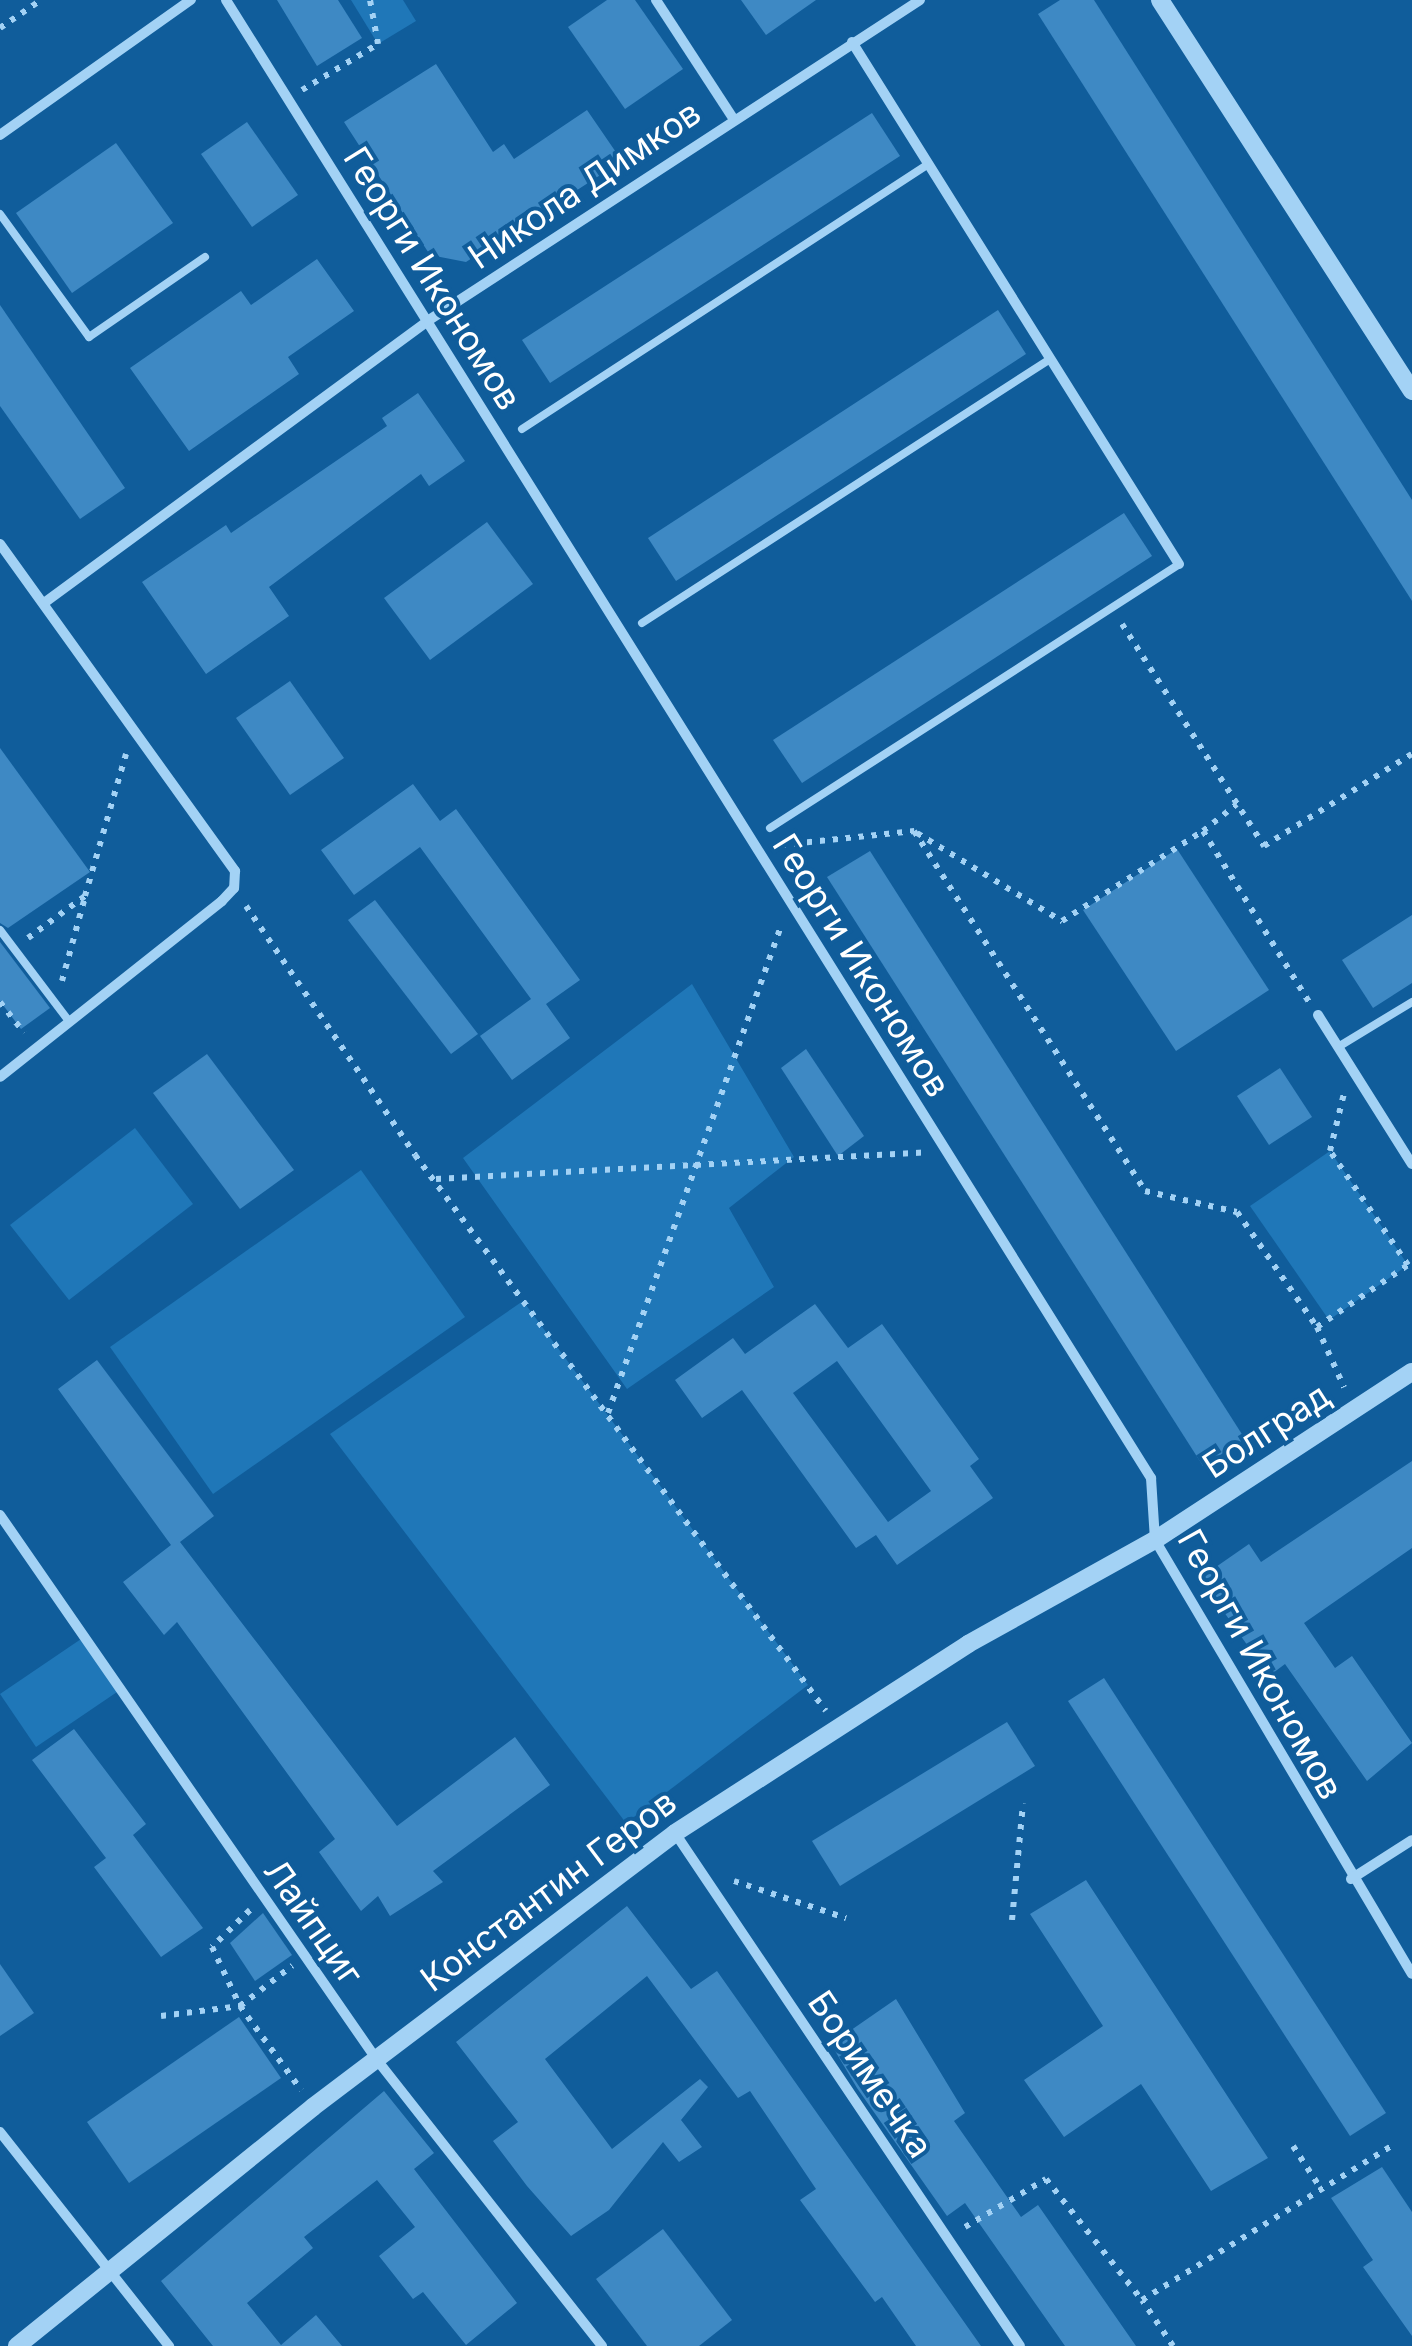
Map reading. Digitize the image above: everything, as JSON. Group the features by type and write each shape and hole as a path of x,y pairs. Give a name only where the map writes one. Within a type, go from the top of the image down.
{"street":[{"path":"0,135 190,0"},
{"name":"Георги Икономов","path":"226,0 1152,1478 1155,1540 1351,1879 1412,1974"},
{"path":"656,0 733,118"},
{"name":"Никола Димков","path":"44,603 428,320 733,118 920,0"},
{"path":"1160,0 1412,391"},
{"path":"852,42 1179,564"},
{"path":"0,544 235,871 234,888 0,1076"},
{"path":"1318,1016 1412,1164"},
{"name":"Болград","path":"1155,1540 1412,1372"},
{"name":"Лайпциг","path":"0,1515 376,2060 602,2346"},
{"name":"Константин Геров","path":"17,2346 313,2107 675,1833 968,1644 1155,1540"},
{"name":"Боримечка","path":"675,1833 1020,2346"},
{"path":"1351,1879 1412,1840"},
{"path":"0,2132 169,2346"}],"lane":[{"path":"522,430 928,164"},
{"path":"0,214 89,337 205,256"},
{"path":"642,623 1050,359"},
{"path":"770,828 1179,564"},
{"path":"0,930 68,1020"},
{"path":"1338,1047 1412,1002"}],"path":[{"path":"0,28 41,0"},
{"path":"288,98 378,44 370,0"},
{"path":"1112,608 1264,846 1412,754"},
{"path":"56,1004 133,729"},
{"path":"781,845 914,831 1062,921 1204,831 1237,804"},
{"path":"914,831 1144,1191 1237,1212 1317,1328 1356,1411"},
{"path":"1204,831 1318,1016"},
{"path":"234,888 435,1180 838,1728"},
{"path":"14,948 85,896"},
{"path":"607,1414 790,900"},
{"path":"0,1002 35,1045"},
{"path":"1317,1328 1408,1265 1330,1151 1351,1067"},
{"path":"435,1180 698,1162 947,1152"},
{"path":"1012,1920 1023,1804"},
{"path":"700,1869 846,1918"},
{"path":"264,1897 212,1946 240,2006 313,2107"},
{"path":"161,2016 240,2006 304,1956"},
{"path":"1142,2300 1393,2145"},
{"path":"1293,2146 1322,2189"},
{"path":"948,2238 1046,2179 1142,2300 1173,2346"}],"shaded area":[{"path":"351,0 403,0 416,21 378,44"},
{"path":"692,984 794,1157 729,1208 774,1287 627,1389 463,1158"},
{"path":"135,1128 193,1204 69,1300 10,1225"},
{"path":"1330,1151 1408,1265 1329,1320 1250,1206"},
{"path":"361,1170 465,1317 213,1494 110,1347"},
{"path":"523,1301 808,1685 626,1823 330,1434"},
{"path":"84,1637 120,1690 36,1747 0,1694"}],"building":[{"path":"277,0 338,0 362,38 317,66"},
{"path":"607,0 635,0 683,69 625,109 568,27"},
{"path":"741,0 816,0 766,35"},
{"path":"1060,0 1094,0 1412,500 1412,601 1038,14"},
{"path":"436,64 493,152 504,144 514,159 587,110 622,161 466,262 430,255 344,122"},
{"path":"872,113 900,156 550,383 522,340"},
{"path":"247,122 298,195 252,227 201,154"},
{"path":"116,143 173,223 72,293 16,213"},
{"path":"317,259 354,311 288,357 299,374 189,451 130,368 241,291 251,305"},
{"path":"0,305 125,488 80,519 0,406"},
{"path":"998,310 1026,354 676,581 648,538"},
{"path":"418,393 465,461 429,486 421,474 269,587 289,616 206,674 142,582 226,525 231,533 387,426 382,418"},
{"path":"1124,513 1152,556 802,783 773,740"},
{"path":"487,522 533,584 430,660 384,598"},
{"path":"290,681 344,758 290,795 236,718"},
{"path":"0,748 90,872 8,928 0,923"},
{"path":"413,784 440,821 456,809 580,980 546,1004 570,1038 512,1080 480,1036 531,999 420,847 354,895 321,850"},
{"path":"1177,849 1269,990 1176,1051 1083,910"},
{"path":"870,851 1245,1439 1203,1466 827,877"},
{"path":"375,900 478,1034 451,1054 348,920"},
{"path":"1412,915 1412,983 1373,1008 1342,960"},
{"path":"0,942 50,1008 21,1029 0,1001"},
{"path":"806,1049 864,1136 838,1156 781,1068"},
{"path":"207,1054 294,1170 240,1209 153,1093"},
{"path":"1280,1068 1312,1117 1269,1145 1237,1096"},
{"path":"815,1304 848,1348 882,1324 979,1459 970,1466 993,1498 897,1565 876,1535 856,1548 742,1390 702,1418 675,1380 733,1338 745,1354","holes":["837,1361 931,1491 888,1522 793,1393"]},
{"path":"97,1360 214,1516 180,1542 397,1826 515,1737 550,1785 433,1871 443,1882 390,1916 378,1896 361,1911 319,1852 335,1839 177,1622 164,1635 123,1582 171,1545 58,1389"},
{"path":"1412,1461 1412,1548 1304,1623 1335,1668 1352,1656 1412,1743 1367,1781 1285,1664 1269,1676 1200,1578 1249,1544 1261,1562"},
{"path":"1104,1678 1386,2113 1350,2136 1068,1701"},
{"path":"1007,1722 1035,1766 840,1886 812,1841"},
{"path":"74,1729 146,1824 133,1835 203,1928 161,1957 94,1867 106,1858 32,1760"},
{"path":"1086,1880 1268,2158 1211,2191 1141,2084 1064,2137 1024,2080 1103,2026 1030,1914"},
{"path":"627,1906 691,1989 717,1971 981,2346 916,2346 882,2297 875,2302 800,2200 816,2189 750,2091 738,2098 647,1976 545,2059 612,2149 700,2079 708,2087 681,2120 702,2147 679,2162 663,2142 609,2210 571,2236 527,2186 493,2141 518,2122 456,2042"},
{"path":"263,1913 292,1955 255,1981 230,1943"},
{"path":"0,1964 34,2013 0,2036"},
{"path":"896,1999 965,2113 954,2121 1021,2217 1038,2205 1136,2346 1065,2346 965,2203 947,2216 857,2088 831,2044"},
{"path":"239,2017 281,2078 129,2183 87,2122"},
{"path":"384,2091 434,2153 414,2169 517,2303 466,2345 423,2292 413,2299 379,2256 415,2227 377,2180 304,2237 313,2248 247,2303 281,2345 316,2315 342,2346 213,2346 161,2281"},
{"path":"1382,2167 1412,2212 1412,2336 1363,2267 1373,2260 1331,2198"},
{"path":"663,2229 732,2320 699,2346 647,2346 596,2279"}]}
